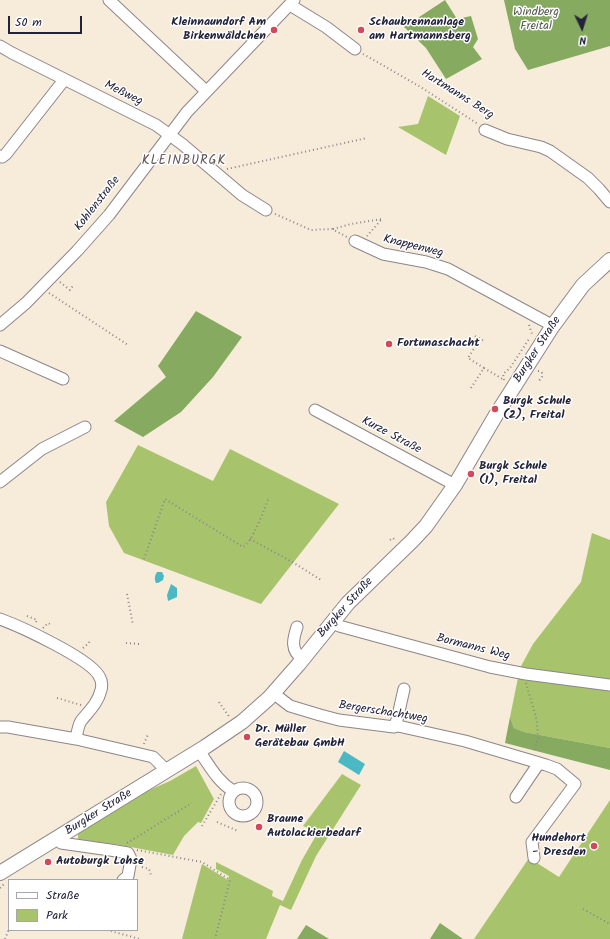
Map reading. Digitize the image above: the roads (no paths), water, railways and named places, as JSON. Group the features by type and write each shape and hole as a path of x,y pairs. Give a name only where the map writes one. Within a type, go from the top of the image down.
{"main road":[{"name":"Burgker Straße","path":"0,873 199,751 242,722 274,693 333,620 360,591 412,541 434,515 455,485 552,327 583,285 610,260"}],"street":[{"path":"109,0 206,91"},
{"path":"292,2 355,49"},
{"name":"Kohlenstraße","path":"0,325 26,303 63,267 109,215 168,134 186,112 292,2"},
{"name":"Meßweg","path":"0,46 64,80 145,119 168,134"},
{"path":"1,156 6,154 64,80"},
{"name":"Hartmanns Berg","path":"485,130 507,139 550,151 588,178 610,202"},
{"path":"168,134 182,144 242,196 266,210"},
{"name":"Knappenweg","path":"355,241 383,254 426,262 448,269 542,320 552,327"},
{"path":"0,351 63,379"},
{"name":"Kurze Straße","path":"315,410 455,485"},
{"path":"0,482 42,449 85,426"},
{"path":"0,619 27,630 62,648 93,668 101,678 101,689 98,701 80,722 76,738"},
{"name":"Bormanns Weg","path":"333,620 339,626 490,667 526,674 610,685"},
{"path":"297,627 294,637 294,646 297,655 303,659"},
{"path":"394,727 404,689"},
{"name":"Bergerschachtweg","path":"274,693 290,706 339,720 394,727 398,726 465,741 558,769 575,784 532,842 534,858"},
{"path":"0,728 8,727 64,738 76,738 153,757 167,771"},
{"path":"199,751 215,776 225,786 233,791"},
{"path":"516,797 535,762"},
{"path":"244,787 257,790 258,802 254,811 246,816 236,814 230,806 230,798 233,791 244,787"},
{"path":"57,838 61,843 128,853 132,859 128,876 124,879"}],"water":[{"path":"157,572 162,572 164,576 163,580 156,583 155,577"},
{"path":"171,584 177,588 177,597 168,601 167,595"},
{"path":"344,751 365,764 359,775 338,762"}],"place":[{"name":"Kleinnaundorf Am Birkenwäldchen","path":"274,30"},
{"name":"Schaubrennanlage am Hartmannsberg","path":"361,30"},
{"name":"Fortunaschacht","path":"389,344"},
{"name":"Burgk Schule (2), Freital","path":"495,409"},
{"name":"Burgk Schule (1), Freital","path":"471,474"},
{"name":"Dr. Müller Gerätebau GmbH","path":"247,737"},
{"name":"Braune Autolackierbedarf","path":"259,827"},
{"name":"Hundehort - Dresden","path":"594,846"},
{"name":"Autoburgk Lohse","path":"48,862"}],"district":[{"name":"KLEINBURGK","path":"184,162"}],"park label":[{"name":"Windberg Freital","path":"536,20"}]}
